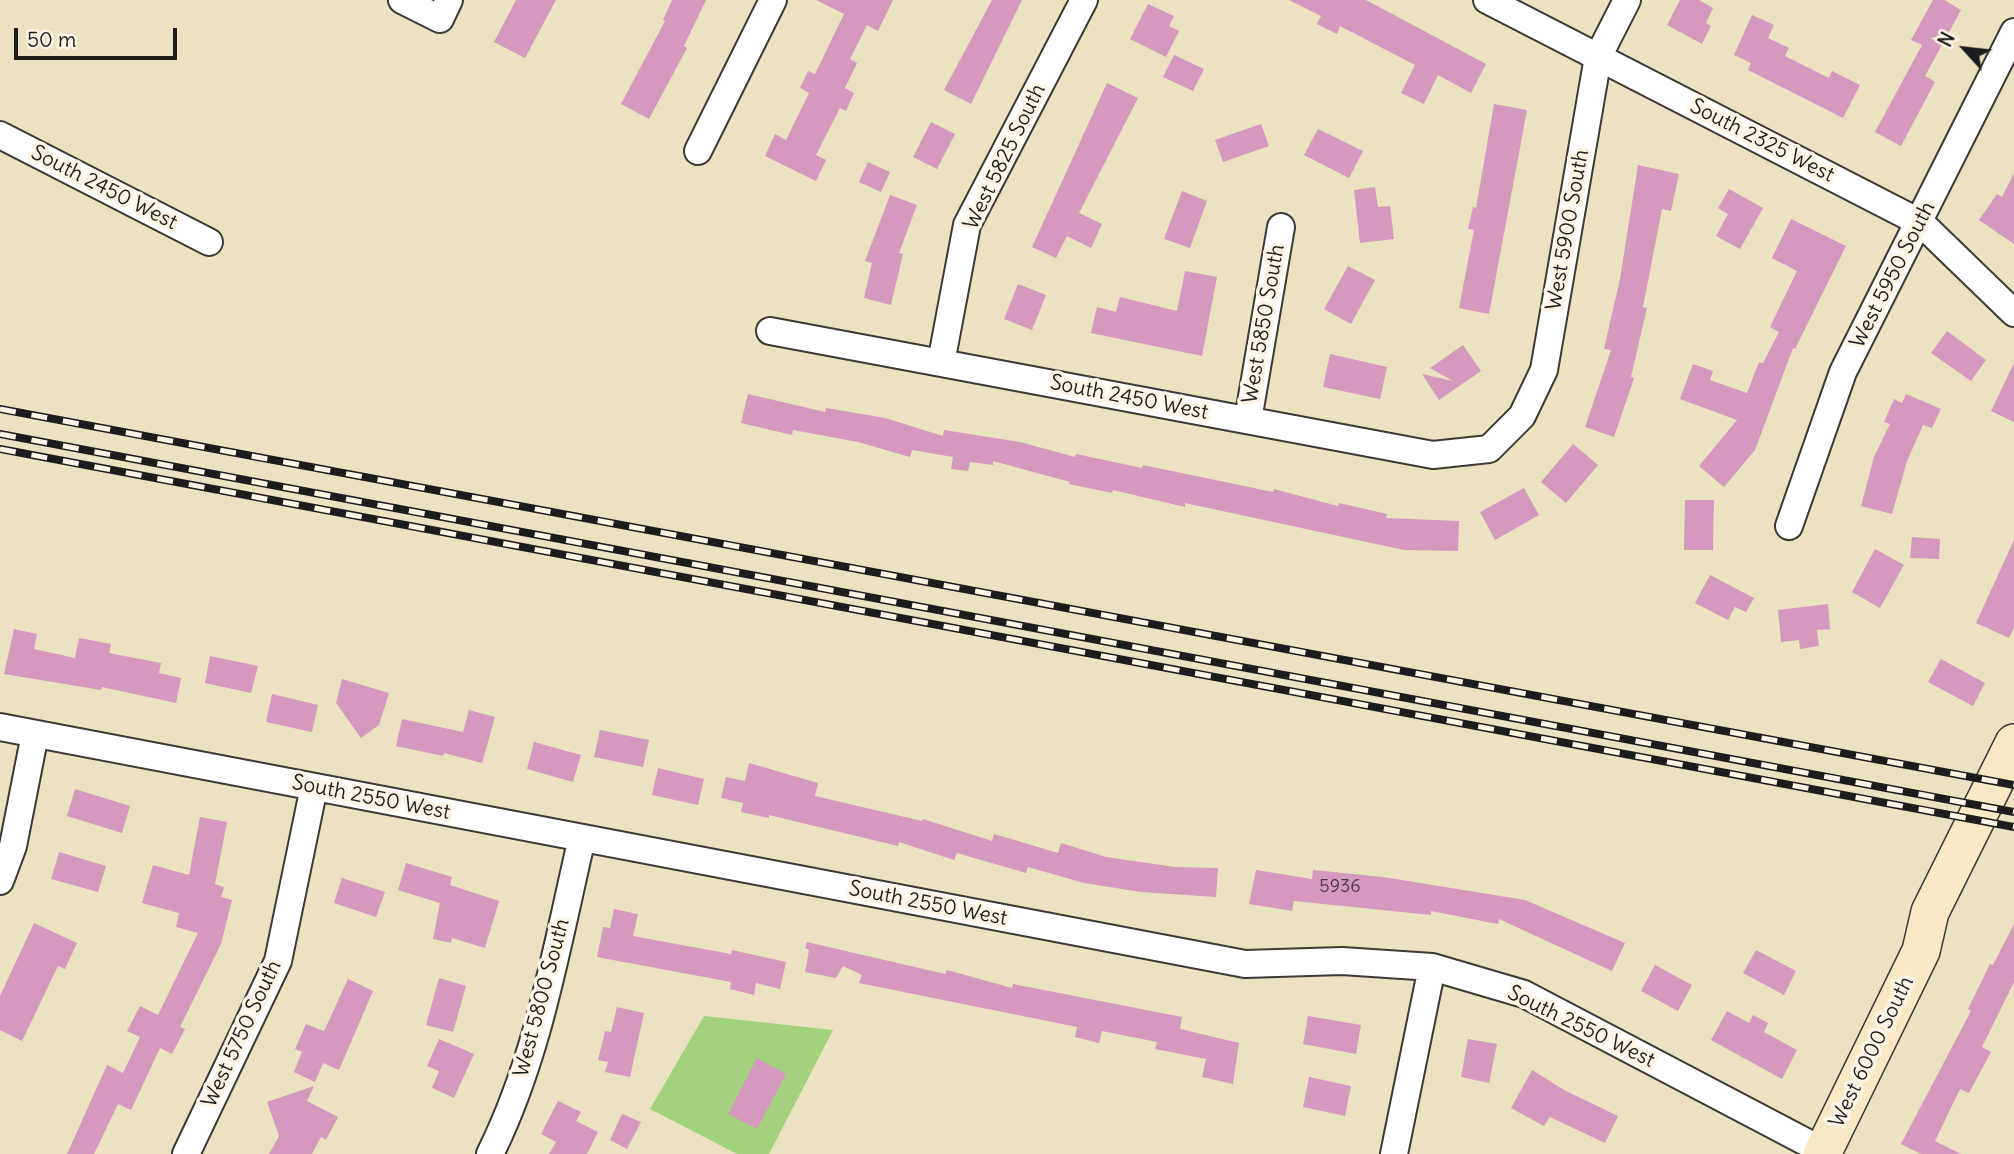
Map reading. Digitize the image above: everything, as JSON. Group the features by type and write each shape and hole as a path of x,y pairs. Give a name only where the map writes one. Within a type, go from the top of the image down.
{"street":[{"path":"402,0 445,9"},
{"path":"698,151 773,0"},
{"name":"West 5825 South","path":"941,363 967,226 1084,0"},
{"name":"South 2325 West","path":"1487,0 1921,223 2014,313"},
{"name":"West 5900 South","path":"1489,449 1522,416 1544,370 1598,57 1627,0"},
{"name":"West 5950 South","path":"1789,526 1843,372 1921,223 2014,32"},
{"name":"South 2450 West","path":"0,135 209,242"},
{"name":"West 5850 South","path":"1248,420 1281,227"},
{"name":"South 2450 West","path":"770,331 1433,455 1489,449"},
{"name":"South 2550 West","path":"0,727 1245,964 1342,961 1432,967 1524,994 1822,1153"},
{"path":"0,881 13,846 35,734"},
{"path":"1987,822 2014,743"},
{"name":"West 5750 South","path":"186,1154 278,961 313,787"},
{"path":"1987,822 2014,787"},
{"name":"West 6000 South","path":"1822,1153 1921,951 1930,912 1987,822"},
{"name":"West 5800 South","path":"490,1154 506,1121 533,1045 582,838"},
{"path":"1394,1154 1432,967"}],"green space":[{"path":"704,1016 833,1030 769,1154 737,1154 650,1109"}],"building":[{"path":"516,0 556,0 525,58 494,42"},
{"path":"672,0 706,0 684,46 687,48 649,119 621,104 665,21 663,20"},
{"path":"816,0 893,0 878,31 867,25 850,59 857,63 845,88 854,93 846,111 840,108 816,155 826,160 816,181 765,156 775,134 786,140 809,93 800,88 808,71 815,74 844,14"},
{"path":"992,0 1022,0 971,104 944,90"},
{"path":"1289,0 1366,0 1486,64 1471,93 1438,75 1424,104 1401,93 1415,65 1340,26 1337,34 1317,24 1321,16"},
{"path":"1680,0 1699,0 1713,8 1706,23 1711,26 1702,44 1667,25"},
{"path":"1933,0 1944,0 1961,10 1925,76 1935,82 1901,146 1875,132 1922,45 1911,40"},
{"path":"1148,4 1174,16 1169,26 1179,31 1166,57 1130,39"},
{"path":"1752,15 1774,25 1768,38 1789,48 1785,56 1829,78 1832,71 1860,85 1843,118 1748,70 1751,63 1734,55"},
{"path":"1174,55 1204,69 1193,91 1163,77"},
{"path":"1107,83 1138,98 1079,213 1102,224 1091,248 1067,236 1056,258 1032,247"},
{"path":"1494,104 1527,110 1489,314 1459,308 1474,230 1468,229 1473,207 1476,208"},
{"path":"931,122 955,134 937,169 913,157"},
{"path":"1261,124 1269,146 1223,162 1215,140"},
{"path":"1318,129 1363,151 1349,178 1304,155"},
{"path":"868,162 890,172 881,192 859,182"},
{"path":"1638,165 1679,174 1671,211 1662,209 1643,307 1647,308 1631,377 1634,378 1614,437 1585,427 1611,350 1604,349 1620,279"},
{"path":"2014,173 2014,244 1979,220 1997,194 2002,197"},
{"path":"1375,187 1378,207 1390,206 1394,239 1360,243 1354,190"},
{"path":"1729,189 1763,208 1740,249 1716,236 1728,214 1718,208"},
{"path":"1182,191 1207,201 1190,248 1164,239"},
{"path":"890,195 917,205 899,253 903,254 891,305 864,298 872,263 865,261"},
{"path":"1791,219 1846,246 1795,349 1793,348 1755,450 1724,487 1699,466 1737,420 1680,399 1693,364 1713,371 1710,380 1747,393 1759,362 1763,363 1779,332 1770,327 1797,271 1772,258"},
{"path":"1348,266 1375,280 1351,324 1324,309"},
{"path":"1185,271 1217,277 1202,356 1091,333 1097,307 1116,312 1120,297 1177,311"},
{"path":"1018,284 1046,295 1032,330 1004,319"},
{"path":"1947,331 1986,360 1971,381 1931,353"},
{"path":"1463,345 1481,371 1439,400 1422,374 1453,381 1430,368"},
{"path":"1330,354 1387,367 1380,399 1323,387"},
{"path":"2014,363 2014,422 1991,411"},
{"path":"748,394 825,412 826,408 885,418 943,436 944,430 1020,442 1075,457 1076,454 1142,468 1143,465 1273,492 1274,489 1338,506 1339,503 1387,514 1386,518 1459,521 1458,551 1404,550 1185,503 1185,507 1113,490 1112,493 1069,484 1070,482 993,461 993,465 970,462 968,471 951,469 953,457 912,450 910,457 858,442 793,430 792,435 741,423"},
{"path":"1906,394 1941,409 1932,428 1923,425 1907,461 1892,514 1861,506 1874,457 1890,424 1884,422 1894,399 1902,403"},
{"path":"1573,444 1598,465 1566,503 1541,482"},
{"path":"1524,488 1539,515 1495,540 1480,512"},
{"path":"1685,500 1714,500 1713,550 1684,550"},
{"path":"1912,537 1940,539 1939,559 1910,558"},
{"path":"2014,540 2014,627 2009,638 1976,623"},
{"path":"1875,549 1904,565 1880,608 1852,592"},
{"path":"1710,575 1754,598 1746,612 1735,607 1728,620 1695,603"},
{"path":"1828,604 1830,629 1817,630 1819,646 1800,649 1799,640 1781,642 1778,610"},
{"path":"14,629 37,634 34,649 75,658 79,638 111,644 109,653 161,663 159,673 181,678 176,703 102,687 101,690 4,674"},
{"path":"210,656 258,666 251,693 205,683"},
{"path":"1941,659 1985,683 1973,706 1928,682"},
{"path":"342,679 389,693 379,725 361,738 336,703"},
{"path":"272,694 318,705 312,732 266,722"},
{"path":"469,710 495,717 482,763 444,753 443,756 396,746 402,719 463,732"},
{"path":"600,730 649,740 643,767 594,757"},
{"path":"534,742 581,755 573,782 527,769"},
{"path":"749,763 818,783 815,796 922,821 923,819 992,841 994,834 1058,853 1061,843 1106,857 1175,867 1218,868 1216,897 1141,892 1084,883 1028,867 1026,873 957,853 954,860 899,842 898,846 769,815 769,818 741,812 743,803 721,798 726,777 745,781"},
{"path":"658,768 704,779 698,805 652,795"},
{"path":"75,789 130,806 122,833 67,816"},
{"path":"200,817 227,822 215,884 224,887 221,897 232,900 221,944 180,1027 185,1029 172,1054 160,1048 131,1110 118,1104 94,1154 67,1154 107,1065 123,1073 140,1037 127,1031 140,1006 158,1015 198,933 176,927 179,913 142,903 153,865 189,875"},
{"path":"59,852 106,866 98,892 51,879"},
{"path":"406,863 452,877 450,885 499,901 485,948 452,938 451,943 433,939 440,903 398,890"},
{"path":"1256,870 1312,879 1313,870 1383,877 1525,900 1625,943 1612,971 1499,919 1498,924 1431,911 1431,915 1294,901 1292,911 1249,904"},
{"path":"342,878 385,892 376,917 334,903"},
{"path":"614,909 638,914 633,936 731,954 732,950 786,962 780,989 756,983 754,995 730,989 731,982 597,957 603,927 610,928"},
{"path":"34,923 77,943 65,969 58,966 22,1041 0,1030 0,996"},
{"path":"2014,924 2014,982 1982,1047 1991,1052 1969,1093 1960,1089 1935,1141 1961,1154 1921,1154 1901,1144 1971,1011 1968,1009 1990,964 1993,965"},
{"path":"807,942 945,974 947,970 1012,988 1013,984 1182,1017 1180,1029 1239,1043 1233,1084 1202,1077 1206,1059 1155,1049 1157,1042 1102,1031 1099,1043 1075,1037 1077,1027 859,983 862,975 843,966 836,978 805,972 809,950 805,948"},
{"path":"1756,950 1796,971 1784,995 1743,973"},
{"path":"1655,965 1692,985 1678,1011 1641,991"},
{"path":"439,978 466,986 453,1032 426,1025"},
{"path":"348,979 373,991 339,1070 323,1063 315,1082 294,1072 302,1052 295,1049 306,1024 324,1031"},
{"path":"617,1007 644,1013 630,1077 605,1072 608,1062 598,1060 605,1031 611,1032"},
{"path":"1727,1011 1749,1023 1753,1015 1768,1023 1764,1032 1797,1050 1782,1079 1711,1040"},
{"path":"1308,1016 1361,1025 1356,1054 1303,1044"},
{"path":"439,1039 474,1054 454,1098 432,1088 439,1071 427,1066"},
{"path":"1468,1039 1497,1044 1489,1083 1461,1077"},
{"path":"757,1058 786,1074 757,1129 728,1114"},
{"path":"1532,1070 1564,1090 1618,1116 1605,1143 1550,1117 1544,1126 1511,1108"},
{"path":"1309,1077 1351,1086 1345,1116 1303,1107"},
{"path":"314,1086 307,1101 338,1117 326,1140 321,1137 312,1154 269,1154 279,1136 267,1102"},
{"path":"558,1101 581,1112 576,1121 598,1132 587,1154 549,1154 556,1142 541,1134"},
{"path":"622,1114 641,1122 627,1149 610,1140"}],"railway":[{"path":"0,409 2014,785"},
{"path":"0,434 2014,812"},
{"path":"0,449 2014,827"}]}
